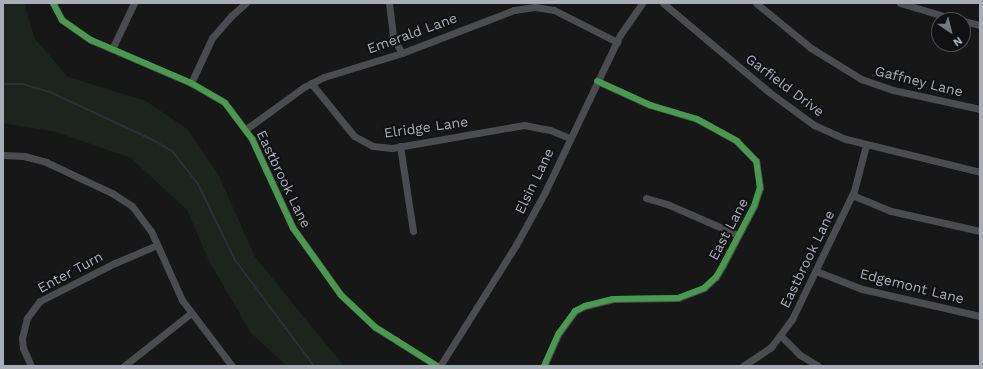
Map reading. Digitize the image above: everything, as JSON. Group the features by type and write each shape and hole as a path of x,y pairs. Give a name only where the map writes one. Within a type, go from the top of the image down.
{"street":[{"name":"Eastbrook Lane","path":"53,3 62,20 91,40 191,83 219,97 246,129 293,228 341,295 374,327 437,366"},
{"path":"112,49 134,3"},
{"path":"191,83 212,38 231,16 246,3"},
{"path":"389,3 393,38 402,53"},
{"name":"Elsin Lane","path":"440,366 516,245 617,42 642,3"},
{"name":"Garfield Drive","path":"663,3 799,115 829,132 866,145 980,172"},
{"name":"Gaffney Lane","path":"756,3 811,48 861,79 893,90 980,109"},
{"path":"900,3 931,12"},
{"name":"Emerald Lane","path":"246,129 311,83 402,53 519,6 554,10 617,42"},
{"name":"East Lane","path":"544,366 559,333 575,311 613,299 669,300 696,292 716,277 754,206 760,188 760,170 748,150 708,124 650,104 597,81"},
{"name":"Elridge Lane","path":"311,83 354,136 373,146 400,146 524,125 533,125 570,138"},
{"name":"Eastbrook Lane","path":"743,366 767,351 781,336 816,271 852,194 866,145"},
{"path":"400,146 413,231"},
{"path":"3,155 35,158 112,193 132,206 147,222 182,300 190,313 232,366"},
{"path":"852,194 891,211 980,231"},
{"path":"646,198 668,204 738,235"},
{"name":"Enter Turn","path":"31,366 23,348 22,338 27,318 40,301 115,263 157,245"},
{"name":"Edgemont Lane","path":"816,271 862,289 980,316"},
{"path":"124,366 190,313"},
{"path":"781,336 800,355 818,366"}],"shaded area":[{"path":"3,3 24,3 35,39 68,77 146,101 187,129 218,174 255,257 344,366 287,366 251,333 209,261 187,210 131,158 56,132 3,123"}],"waterway":[{"path":"3,84 22,84 50,92 155,141 173,152 198,184 235,260 314,366"}],"cycle path":[{"path":"53,3 62,20 91,40 191,83 225,103 252,139 293,228 341,295 375,327 437,366"},
{"path":"544,366 559,333 575,311 585,306 613,299 678,298 704,288 716,277 723,265 754,206 760,188 756,161 737,141 697,119 650,105 597,81"}]}
